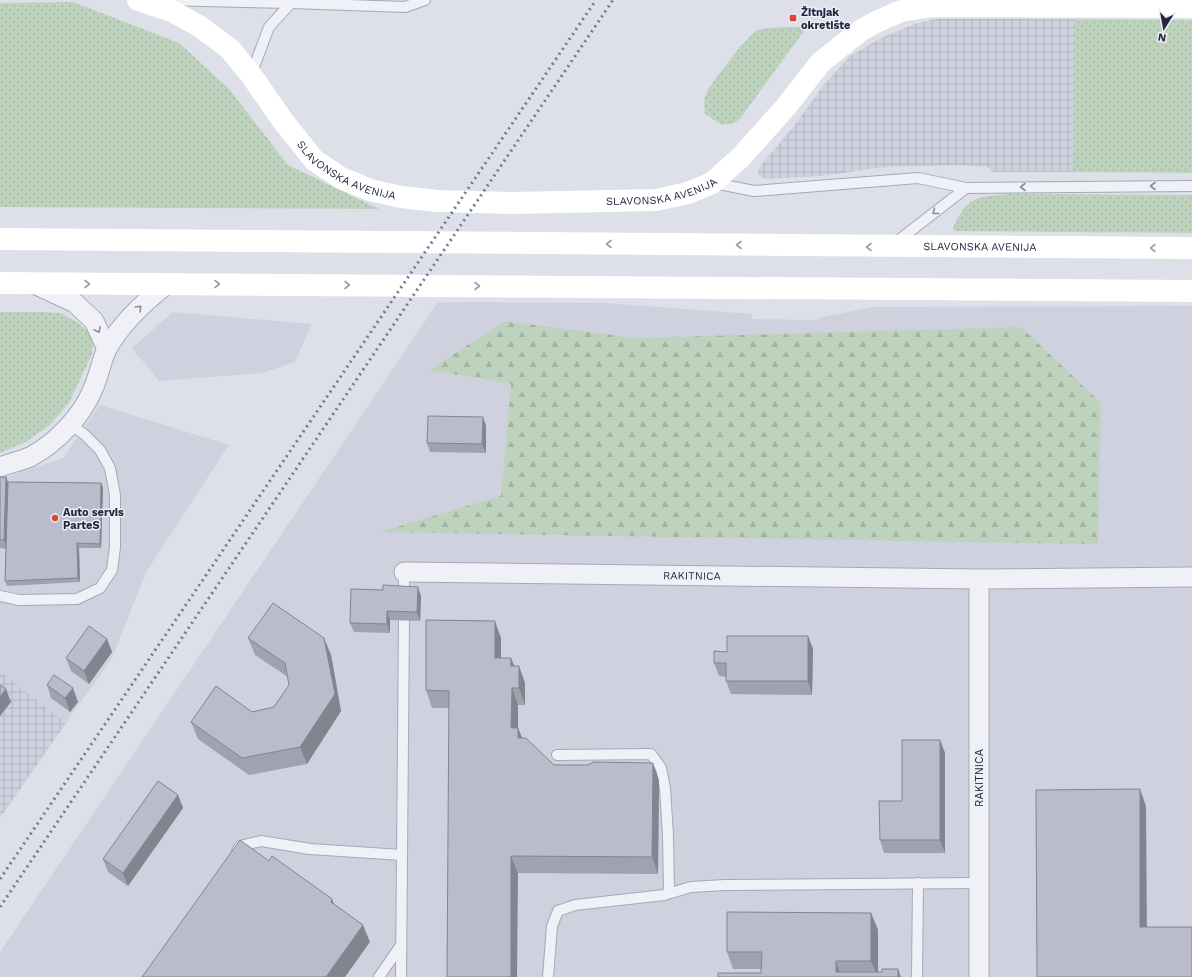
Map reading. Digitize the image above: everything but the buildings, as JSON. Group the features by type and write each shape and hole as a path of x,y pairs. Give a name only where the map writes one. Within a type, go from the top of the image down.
{"main road":[{"name":"SLAVONSKA AVENIJA","path":"138,0 172,11 199,26 230,49 314,160 341,178 370,190 401,197 438,201 512,203 656,200 688,193 712,183 740,158 785,108 821,62 860,31 901,11 932,6 978,3 1163,3 1192,7"},
{"name":"SLAVONSKA AVENIJA","path":"0,239 890,247 1192,248"},
{"path":"0,283 1192,291"}],"street":[{"path":"34,284 75,303 94,321 107,350"},
{"path":"0,467 32,456 55,440 70,424 77,416 93,390 107,350 127,320 167,284"},
{"name":"RAKITNICA","path":"404,572 979,579 1192,577"},
{"name":"RAKITNICA","path":"979,579 979,977"}],"lane":[{"path":"153,0 291,2 405,7 425,0"},
{"path":"251,76 269,27 291,2"},
{"path":"712,183 754,191 918,178 966,188 1192,186"},
{"path":"890,247 966,188"},
{"path":"0,596 19,600 77,599 100,588 112,570 115,547 115,495 110,468 100,450 85,435 70,424"},
{"path":"404,572 404,595"},
{"path":"401,977 404,620"},
{"path":"557,754 651,754 661,768 665,788 669,893"},
{"path":"231,859 240,846 261,842 310,850 402,855"},
{"path":"917,977 918,883"},
{"path":"548,977 552,926 558,911 575,905 669,893 691,887 725,885 979,883"},
{"path":"379,977 401,945"}],"shaded area":[{"path":"936,19 1074,19 1073,172 992,172 988,167 960,165 884,167 821,176 766,179 758,175 758,169 794,126 823,86 850,56 883,37 915,24"},
{"path":"438,302 606,303 752,314 752,319 817,320 822,317 873,307 1192,306 1192,977 0,977 0,952"},
{"path":"173,312 312,324 295,362 262,373 159,381 132,348"},
{"path":"100,405 229,445 146,572 112,658 66,723 0,671 0,479 63,458"},
{"path":"0,671 66,723 0,818"}],"green space":[{"path":"73,2 179,43 229,89 288,165 379,209 0,207 0,3"},
{"path":"1074,19 1192,20 1192,173 1073,172"},
{"path":"778,27 804,27 804,31 739,120 732,124 722,125 705,114 704,100 707,92 730,60 751,35 759,30"},
{"path":"1009,194 1192,195 1192,233 955,231 953,228 963,210 974,200 988,196"},
{"path":"0,312 61,313 80,324 91,334 93,345 92,354 69,403 51,424 26,442 0,453"},
{"path":"505,321 635,338 1021,327 1101,403 1098,544 379,532 501,496 511,384 429,370"}],"railway":[{"path":"0,879 596,0"},
{"path":"0,907 613,0"}],"place":[{"name":"Žitnjak okretište","path":"793,18"},
{"name":"Auto servis ParteS","path":"55,518"}]}
